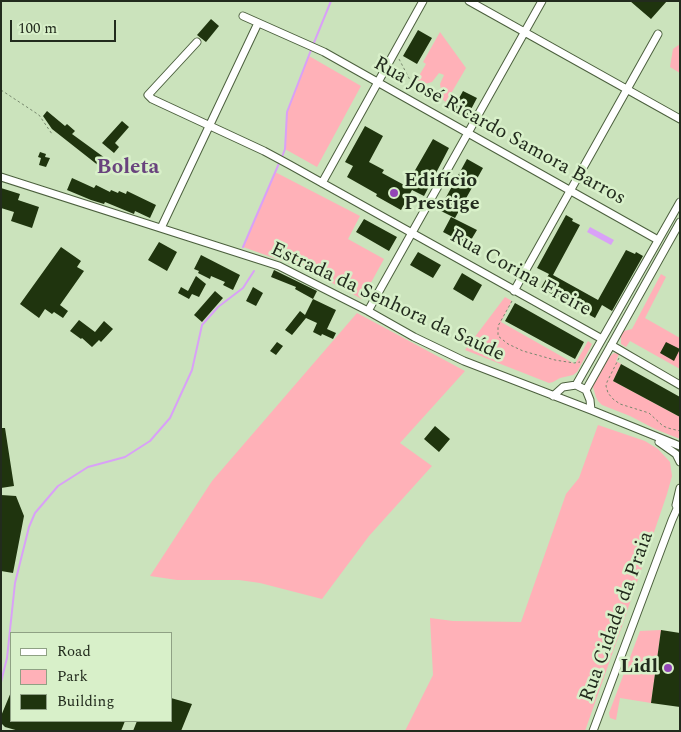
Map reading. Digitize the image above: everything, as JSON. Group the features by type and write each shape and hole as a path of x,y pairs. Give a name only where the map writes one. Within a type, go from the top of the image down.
{"street":[{"path":"322,183 423,1"},
{"path":"469,1 680,118"},
{"path":"368,311 542,1"},
{"name":"Rua José Ricardo Samora Barros","path":"243,16 321,51 658,240"},
{"path":"161,228 258,22"},
{"path":"514,290 658,34"},
{"name":"Rua Corina Freire","path":"196,42 148,95 152,99 276,158 602,339"},
{"name":"Estrada da Senhora da Saúde","path":"1,177 279,266 464,361 642,431"},
{"path":"576,385 680,202"},
{"path":"586,390 680,222"},
{"path":"611,345 680,385"},
{"path":"553,396 563,387 576,385 586,390 591,410"},
{"path":"642,431 680,446"},
{"path":"642,431 676,454 680,462"},
{"path":"672,520 680,488"},
{"path":"672,520 680,502"},
{"name":"Rua Cidade da Praia","path":"594,729 672,520"}],"path":[{"path":"399,59 411,82"},
{"path":"1,90 39,115 52,134"},
{"path":"512,301 498,326 498,336 508,344 555,360 574,363 583,361"},
{"path":"622,352 607,382 608,393 620,404 649,413 663,426 680,431"}],"green space":[{"path":"440,32 466,68 446,102 443,100 440,84 444,75 439,73 432,82 418,86 414,84 426,64 423,62"},
{"path":"680,44 680,73 670,67 673,49"},
{"path":"309,56 361,86 317,167 285,149 287,112"},
{"path":"275,172 360,216 348,239 384,259 362,299 308,270 243,247"},
{"path":"661,274 666,277 645,318 680,338 680,369 630,341 626,347 621,344 621,335 624,331 632,329"},
{"path":"505,297 512,301 501,322 575,364 588,341 592,344 577,372 549,383 465,350"},
{"path":"357,313 465,371 400,443 432,466 369,536 322,599 260,583 239,580 177,580 150,576 212,481"},
{"path":"614,353 619,354 616,361 621,364 613,381 680,417 680,439 602,405 598,401 593,387 594,382 609,357"},
{"path":"598,425 645,441 658,449 670,462 672,476 585,731 405,731 433,675 430,618 453,621 521,622 566,494 579,478"},
{"path":"661,630 651,703 620,698 616,720 610,718 609,713 640,631"}],"shaded area":[{"path":"590,227 614,240 611,245 587,232"}],"building":[{"path":"630,1 667,1 651,19"},
{"path":"211,19 219,26 206,42 197,35"},
{"path":"418,30 432,38 417,64 403,56"},
{"path":"463,91 477,98 467,117 453,109"},
{"path":"47,111 65,126 67,124 75,131 72,134 105,158 99,166 52,129 43,116"},
{"path":"122,121 129,127 115,143 119,147 114,153 102,143"},
{"path":"365,126 383,136 369,162 384,170 382,173 406,186 433,139 449,148 424,196 412,190 401,210 347,177 353,166 345,162"},
{"path":"40,152 46,154 45,157 50,158 46,167 39,165 41,158 38,157"},
{"path":"467,159 483,168 455,218 439,210"},
{"path":"72,178 94,188 96,185 110,192 111,190 118,193 119,191 126,194 127,191 156,205 150,218 135,211 134,214 105,202 104,204 91,200 67,190"},
{"path":"1,188 20,194 18,200 39,207 32,228 11,221 14,212 1,208"},
{"path":"566,215 580,225 553,275 598,300 626,250 643,256 612,311 602,305 595,318 541,288 549,274 537,268"},
{"path":"451,217 477,230 468,245 443,232"},
{"path":"364,219 397,237 389,251 356,232"},
{"path":"159,242 177,252 167,271 148,260"},
{"path":"61,247 81,261 77,267 84,271 60,305 68,311 63,318 45,309 39,318 20,304"},
{"path":"418,252 441,265 433,278 410,265"},
{"path":"201,255 240,275 233,290 223,285 225,282 211,276 210,279 194,269"},
{"path":"274,270 317,291 313,299 295,289 296,287 271,277"},
{"path":"462,273 482,285 473,301 453,289"},
{"path":"196,276 206,284 199,297 192,294 189,299 178,293 181,287 188,291"},
{"path":"253,287 263,293 256,306 246,301"},
{"path":"215,291 223,298 202,322 194,315"},
{"path":"313,299 336,310 327,329 336,333 333,339 313,332 317,323 306,318 292,335 285,330 300,311 305,315"},
{"path":"515,303 584,342 575,359 505,321"},
{"path":"79,320 95,332 104,321 113,329 101,342 99,340 92,347 70,331"},
{"path":"277,342 283,346 276,355 270,351"},
{"path":"666,342 680,349 674,361 660,353"},
{"path":"621,364 680,397 680,417 613,381"},
{"path":"435,426 450,439 439,452 424,439"},
{"path":"1,428 5,428 14,486 1,488"},
{"path":"1,495 16,496 24,516 13,573 1,571"},
{"name":"Lidl","path":"661,630 680,633 680,707 651,703"},
{"path":"10,694 10,722 125,722 121,731 19,731 5,727 1,723 1,716"},
{"path":"172,698 192,704 181,731 133,731 137,722 172,722"}],"waterway":[{"path":"313,45 331,1"},
{"path":"282,157 285,149 287,112 311,50"},
{"path":"243,247 280,161"},
{"path":"1,682 7,658 15,583 29,527 35,513 58,486 88,467 125,457 150,441 170,418 192,370 202,325 218,307 243,288 254,271"}],"place":[{"name":"Edifício Prestige","path":"394,193"},
{"name":"Lidl","path":"668,668"}],"district":[{"name":"Boleta","path":"128,169"}]}
